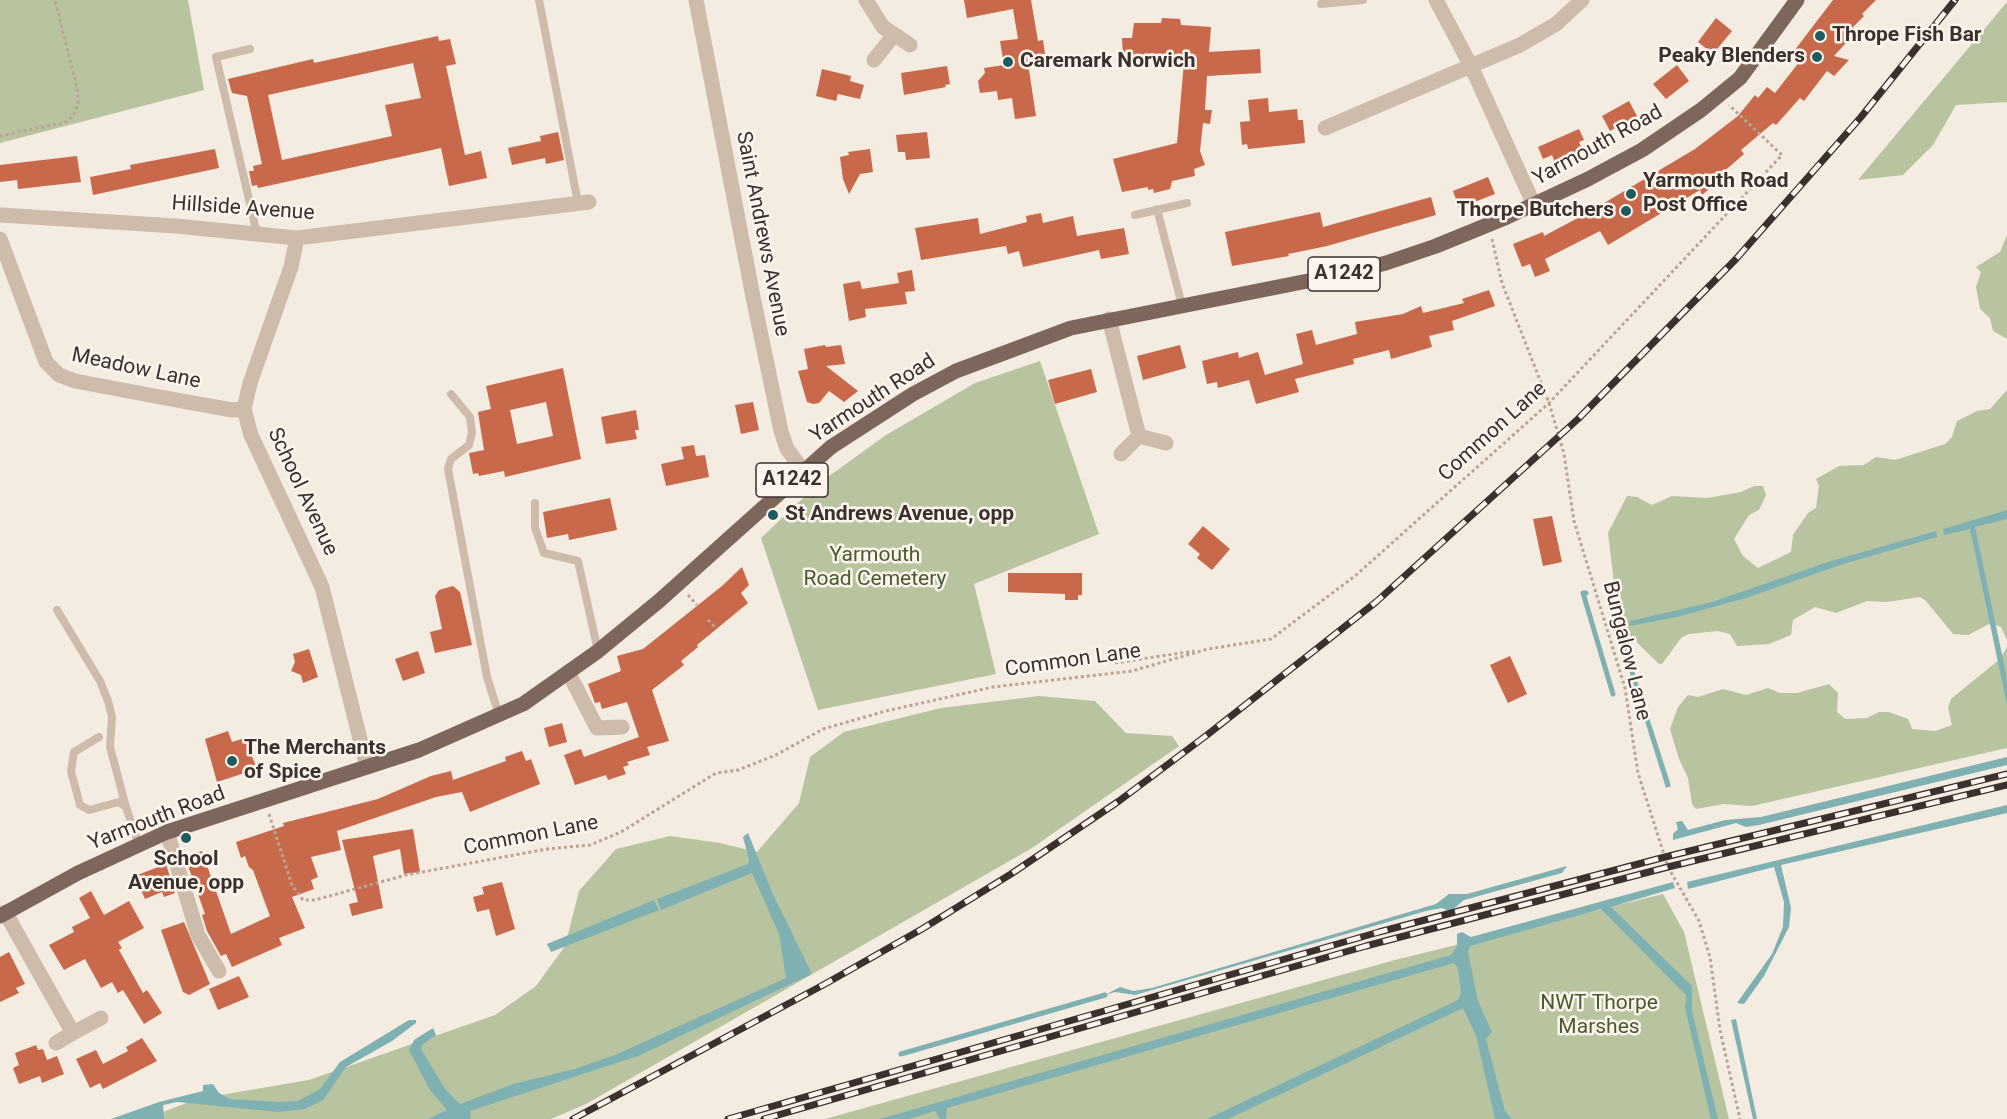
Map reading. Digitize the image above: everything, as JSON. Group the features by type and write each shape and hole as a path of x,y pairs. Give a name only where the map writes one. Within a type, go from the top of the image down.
{"main road":[{"name":"Yarmouth Road","path":"2,914 78,873 167,832 419,750 523,704 598,651 659,601 803,470 863,425 956,370 1042,337 1109,319 1338,275 1377,265 1436,246 1534,205 1642,150 1719,96 1740,78 1797,0"}],"street":[{"name":"Saint Andrews Avenue","path":"696,0 781,431 787,448 803,470"},
{"path":"866,0 883,27 893,36 910,45"},
{"path":"1436,0 1472,66 1534,205"},
{"path":"1324,128 1520,45 1556,24 1582,0"},
{"path":"873,60 893,36"},
{"name":"Hillside Avenue","path":"0,215 176,226 297,238 583,203"},
{"name":"School Avenue","path":"297,238 291,267 250,383 244,409 251,435 322,586 367,767"},
{"name":"Meadow Lane","path":"0,239 46,362 58,375 75,381 160,397 232,410 244,409"},
{"path":"1109,319 1139,436"},
{"path":"1139,436 1166,443"},
{"path":"1121,454 1139,436"},
{"path":"568,672 597,734 622,727"},
{"path":"167,832 198,934 219,970"},
{"path":"2,914 74,1034"},
{"path":"56,1043 101,1018"}],"lane":[{"path":"539,0 583,203"},
{"path":"1321,4 1363,0"},
{"path":"250,49 216,57 257,234"},
{"path":"1135,214 1187,203"},
{"path":"1157,209 1182,305"},
{"path":"451,394 467,412 471,425 469,445 451,459 448,469 486,677 499,715"},
{"path":"535,503 535,528 544,553 578,561 598,651"},
{"path":"57,610 100,681 108,701 112,717 110,747 139,845"},
{"path":"99,737 74,752 71,771 80,805 88,810 119,802 126,807"}],"path":[{"path":"0,136 66,122 73,116 78,104 78,92 55,0"},
{"name":"Common Lane","path":"265,801 292,885 303,900 315,900 406,876 547,849 590,845 621,832 716,773 738,770 776,755 824,729 886,711 993,687 1132,671 1208,649 1271,639 1354,576 1549,403 1782,155 1719,96"},
{"name":"Bungalow Lane","path":"1488,224 1502,283 1549,403 1564,454 1574,521 1625,688 1638,773 1668,867 1699,921 1710,957 1720,1030 1740,1119"},
{"path":"708,620 717,629"},
{"path":"1115,663 1208,649"}],"green space":[{"path":"0,0 188,0 204,90 0,143"},
{"path":"2007,2 2007,102 1956,105 1933,145 1903,175 1858,180"},
{"path":"2007,235 2007,339 1993,331 1990,318 1980,309 1976,287 1981,272 1976,267 2000,252"},
{"name":"Yarmouth Road Cemetery","path":"1040,361 1099,534 974,584 996,674 818,710 761,538 818,484 886,435 975,383"},
{"path":"2007,390 2007,640 2001,627 1991,623 1968,635 1953,634 1926,601 1920,597 1887,602 1867,601 1836,613 1815,607 1793,620 1791,635 1769,644 1737,646 1730,634 1718,631 1689,634 1681,638 1662,664 1659,664 1619,625 1608,533 1627,496 1637,497 1652,505 1672,496 1707,498 1741,492 1754,486 1763,486 1766,495 1759,510 1749,515 1734,539 1743,556 1758,568 1791,552 1793,535 1808,513 1816,508 1819,486 1816,479 1839,466 1864,465 1876,457 1895,460 1945,444 1952,437 1957,421 1977,411 1990,409"},
{"path":"2007,647 2007,748 1752,806 1724,804 1696,809 1692,804 1688,778 1679,759 1670,729 1678,707 1688,695 1698,697 1723,689 1746,695 1768,688 1780,693 1797,693 1829,684 1838,693 1837,712 1845,719 1867,718 1879,712 1889,712 1908,719 1912,729 1935,731 1952,725 1948,708 1951,699 2000,659"},
{"path":"1039,696 1095,701 1126,733 1172,736 1179,746 1032,848 586,1104 551,1119 145,1119 197,1099 309,1080 495,1015 536,986 565,946 579,891 616,849 670,836 720,843 757,852 799,803 810,757 844,732 941,708"},
{"name":"NWT Thorpe Marshes","path":"1663,894 1684,932 1729,1119 825,1119 1395,960"}],"water":[{"path":"2007,510 2007,519 1975,527 2007,678 2007,705 1970,529 1944,535 1943,529"},
{"path":"1936,531 1937,537 1843,564 1746,598 1677,617 1629,626 1630,621 1712,602 1828,562"},
{"path":"1625,643 1671,786 1666,788 1622,648 1621,644"},
{"path":"2007,757 2007,765 1759,825 1746,827 1736,823 1673,840 1673,834 1678,829 1676,822 1682,821 1688,830 1725,820 1761,817"},
{"path":"2007,805 2007,813 1781,865 1791,908 1789,927 1764,976 1744,1004 1737,1003 1772,954 1783,927 1784,902 1774,867 1688,889 1687,882"},
{"path":"748,833 772,892 812,974 638,1056 470,1111 471,1119 428,1119 447,1110 430,1090 409,1050 414,1040 433,1028 436,1035 422,1045 421,1049 445,1089 460,1104 513,1084 575,1069 615,1055 786,978 779,934 752,873 661,910 657,899 748,864 743,837"},
{"path":"1567,866 1562,873 1464,900 1450,912 1442,908 1426,911 1135,995 1115,992 1105,995 1120,987 1133,991 1152,988 1436,904 1449,894 1467,894"},
{"path":"1673,882 1675,888 1611,907 1692,986 1692,1011 1718,1119 1711,1119 1685,1008 1686,995 1601,909 1470,946 1468,952 1478,1001 1492,1032 1486,1039 1505,1111 1512,1119 1495,1119 1476,1036 1463,1008 1228,1119 1207,1119 1458,1000 1461,993 1458,968 1454,963 947,1108 946,1119 940,1119 935,1111 909,1119 880,1119 1451,955 1457,946 1457,934 1462,932 1471,937"},
{"path":"654,900 659,910 551,952 547,944"},
{"path":"1736,1019 1757,1119 1753,1119 1731,1020"},
{"path":"409,1020 416,1020 416,1023 392,1041 346,1067 323,1100 305,1109 279,1112 177,1102 163,1105 164,1119 111,1119 159,1102 203,1091 203,1085 213,1084 219,1093 230,1099 298,1101 320,1089 340,1062"}],"building":[{"name":"Caremark Norwich","path":"964,0 1031,0 1038,41 1043,40 1045,54 1027,57 1036,116 1015,119 1012,98 998,100 997,91 980,93 978,81 985,73 984,68 1004,65 1000,41 1018,39 1013,9 967,18"},
{"path":"1833,0 1876,0 1853,27 1857,31 1834,56 1849,60 1834,76 1827,71 1804,101 1800,98 1776,125 1773,123 1741,150 1744,154 1713,181 1715,184 1702,195 1700,190 1608,245 1600,231 1545,259 1550,271 1535,277 1530,264 1522,267 1513,244 1543,232 1544,236 1589,212 1695,149 1738,116 1755,95 1758,98 1767,87 1775,93 1800,61 1791,55"},
{"path":"1162,18 1180,19 1181,25 1211,27 1209,52 1260,49 1261,73 1207,76 1205,110 1212,110 1210,124 1203,123 1200,151 1205,165 1194,169 1195,176 1172,181 1170,189 1154,193 1153,189 1148,190 1148,187 1122,192 1113,159 1177,143 1184,62 1123,57 1122,38 1132,38 1134,23 1161,23"},
{"path":"1716,18 1732,31 1713,54 1698,42"},
{"path":"438,36 439,41 450,39 456,64 446,66 465,155 481,151 487,178 449,186 441,148 258,188 257,185 252,186 249,171 254,171 253,166 262,164 247,96 232,93 228,79 313,59 314,63","holes":["413,63 421,98 385,105 392,136 282,160 268,95"]},
{"path":"1677,65 1689,81 1666,99 1653,84"},
{"path":"947,66 950,84 945,85 946,87 904,95 901,73"},
{"path":"822,69 851,76 850,81 864,85 860,99 838,94 836,101 816,96"},
{"path":"1268,98 1269,112 1297,109 1298,120 1303,120 1305,143 1248,149 1247,144 1242,145 1240,122 1250,121 1248,100"},
{"path":"1629,101 1637,116 1610,131 1602,116"},
{"path":"1579,129 1584,140 1579,142 1582,149 1555,162 1552,155 1543,159 1538,147"},
{"path":"558,132 564,160 546,164 545,158 512,165 508,148 541,141 540,136"},
{"path":"927,132 930,158 906,160 905,152 898,152 896,135"},
{"path":"215,149 219,168 93,195 90,177 131,169 130,165"},
{"path":"870,149 873,172 860,174 849,194 843,179 840,157 849,155 848,152"},
{"path":"77,156 81,182 18,189 17,180 0,182 0,165"},
{"path":"1488,177 1495,194 1459,208 1453,191"},
{"path":"1431,197 1436,215 1327,246 1288,254 1289,256 1232,266 1225,232 1320,212 1323,227"},
{"path":"1041,213 1043,223 1073,216 1077,236 1124,228 1129,254 1101,259 1099,250 1023,267 1019,251 1008,254 1006,246 921,260 915,228 978,218 980,234 1027,222 1026,216"},
{"path":"912,270 915,291 905,292 907,304 865,309 866,317 849,321 843,284 860,281 862,289 899,283 897,273"},
{"path":"1489,290 1495,306 1452,321 1454,330 1429,336 1432,347 1391,359 1389,350 1353,359 1354,364 1295,379 1299,392 1256,404 1249,380 1218,388 1217,382 1207,384 1202,361 1238,352 1239,358 1258,352 1265,375 1303,364 1296,334 1312,330 1316,345 1357,334 1355,322 1403,314 1421,306 1423,313 1464,303 1462,299"},
{"path":"825,345 826,347 841,345 845,364 826,366 858,391 844,402 829,391 819,403 813,404 807,402 798,371 808,369 804,349"},
{"path":"1180,345 1186,368 1143,380 1137,356"},
{"path":"563,368 581,459 505,477 504,471 479,476 478,473 473,474 469,453 484,450 478,412 491,409 486,386","holes":["546,402 553,436 517,444 510,410"]},
{"path":"1091,369 1097,392 1055,404 1048,380"},
{"path":"753,402 759,430 741,434 735,405"},
{"path":"636,410 639,430 635,430 637,439 606,444 601,417"},
{"path":"694,445 696,456 705,455 709,477 666,486 661,464 684,459 681,447"},
{"path":"610,498 617,530 569,540 568,534 547,538 543,512"},
{"path":"1552,516 1562,562 1543,566 1533,519"},
{"path":"1203,526 1230,549 1212,570 1197,558 1200,554 1188,544"},
{"path":"742,567 749,585 741,593 748,603 697,645 698,647 681,661 684,665 652,690 669,741 647,747 650,755 627,762 629,765 623,767 626,774 608,780 606,775 575,785 564,755 581,749 584,757 639,737 627,702 602,709 600,702 595,703 588,684 621,671 617,656 643,649 722,586"},
{"path":"1008,573 1082,573 1082,595 1078,595 1078,600 1065,600 1065,594 1008,592"},
{"path":"453,586 460,592 472,645 435,653 430,632 442,629 435,596 439,590"},
{"path":"309,649 318,677 303,683 301,675 291,671 295,662 293,654"},
{"path":"418,651 425,673 403,681 395,659"},
{"path":"1510,656 1527,694 1508,703 1490,665"},
{"path":"562,723 567,742 549,747 544,728"},
{"name":"The Merchants of Spice","path":"228,731 232,742 245,738 257,769 217,782 205,739"},
{"path":"522,751 526,761 531,759 540,784 470,812 462,792 436,797 337,831 341,850 311,857 318,877 311,880 314,889 292,897 305,928 279,938 282,945 232,967 226,954 221,956 207,931 202,915 205,914 185,857 202,851 231,934 270,916 253,870 249,867 245,856 241,858 236,842 284,826 283,823 378,799 431,776 451,771 453,780 506,761 505,757"},
{"path":"413,829 420,872 404,874 400,849 373,856 383,908 352,916 349,904 358,902 342,840"},
{"path":"166,864 175,893 164,897 162,892 145,899 135,876"},
{"path":"502,882 515,929 496,936 489,909 477,912 473,897 484,894 482,887"},
{"path":"91,891 104,915 129,901 144,928 118,942 122,948 119,950 143,993 147,990 162,1013 144,1024 123,990 118,993 112,982 101,988 85,959 64,970 49,945 74,932 72,927 90,918 79,898"},
{"path":"184,922 210,984 189,995 183,992 161,930"},
{"path":"9,952 25,984 16,988 19,993 0,1002 0,957"},
{"path":"239,976 249,997 218,1010 209,989"},
{"path":"142,1038 157,1061 103,1089 100,1083 90,1088 76,1059 96,1050 103,1064 128,1051 126,1047"},
{"path":"36,1045 38,1050 43,1049 47,1060 57,1056 64,1074 42,1083 40,1076 19,1084 13,1068 19,1065 15,1053"}],"waterway":[{"path":"1586,593 1583,593 1613,694"},
{"path":"901,1054 1105,995"}],"railway":[{"path":"573,1119 825,984 922,929 1011,874 1119,801 1376,602 1578,419 1736,259 1861,117 1955,0"},
{"path":"728,1119 1379,932 1665,857 2007,774"},
{"path":"764,1119 1366,946 1668,867 2007,785"}],"place":[{"name":"Thrope Fish Bar","path":"1820,36"},
{"name":"Peaky Blenders","path":"1817,57"},
{"name":"Caremark Norwich","path":"1008,62"},
{"name":"Yarmouth Road Post Office","path":"1631,194"},
{"name":"Thorpe Butchers","path":"1626,211"},
{"name":"St Andrews Avenue, opp","path":"773,515"},
{"name":"The Merchants of Spice","path":"232,761"},
{"name":"School Avenue, opp","path":"186,838"}]}
